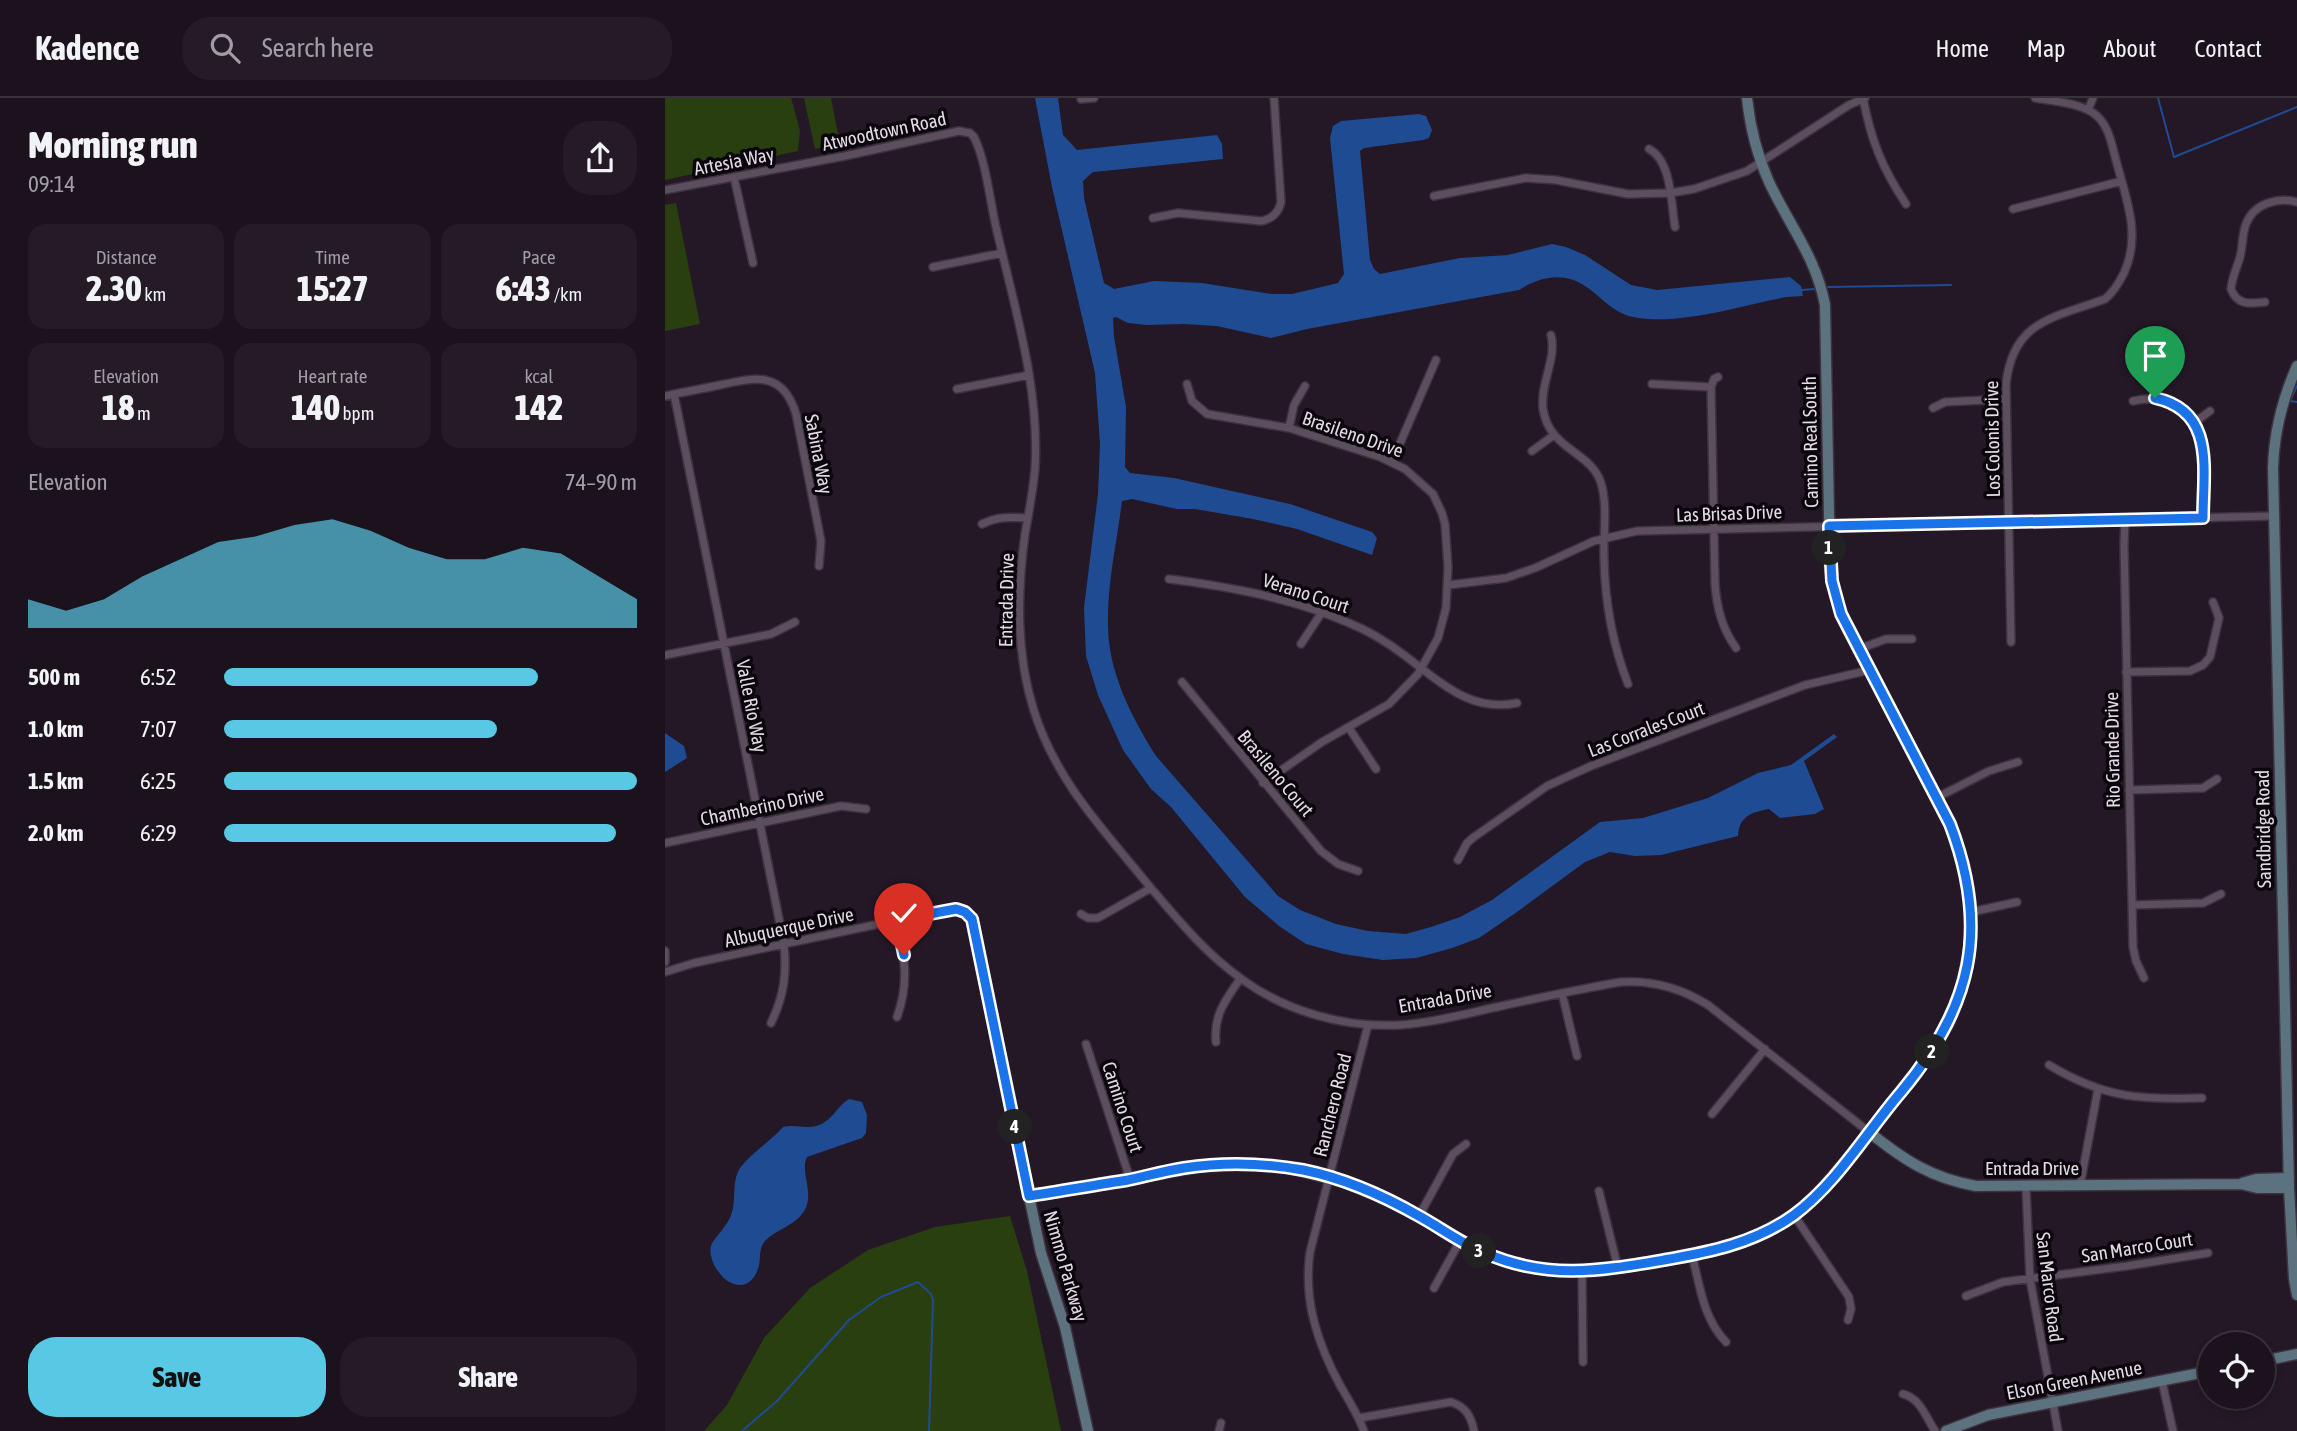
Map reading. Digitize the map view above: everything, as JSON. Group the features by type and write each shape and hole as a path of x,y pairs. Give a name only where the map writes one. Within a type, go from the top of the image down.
{"street":[{"path":"1081,100 1094,98"},
{"path":"1153,218 1178,213 1261,221 1277,213 1281,202 1274,98"},
{"name":"Camino Real South","path":"1029,1196 1183,1168 1230,1165 1285,1167 1330,1177 1397,1205 1483,1253 1527,1267 1583,1272 1618,1268 1737,1244 1794,1215 1819,1192 1924,1063 1949,1023 1967,967 1971,912 1966,876 1958,844 1937,798 1841,614 1832,581 1823,297 1811,257 1761,162 1747,98"},
{"path":"1434,196 1511,180 1534,178 1628,194 1670,193 1714,184 1761,162 1864,98 1868,124 1881,162 1906,204"},
{"path":"2035,98 2088,110 2093,98"},
{"name":"Los Colonis Drive","path":"2011,642 2006,399 2007,369 2011,355 2022,338 2047,319 2105,299 2121,280 2130,255 2133,233 2108,132 2098,117 2088,110"},
{"name":"Atwoodtown Road","path":"809,163 965,131"},
{"name":"Entrada Drive","path":"965,131 975,137 977,142 1029,374 1036,445 1035,471 1022,566 1019,624 1024,669 1037,720 1049,749 1081,804 1199,943 1240,979 1286,1004 1329,1018 1368,1025 1421,1023 1621,982 1642,981 1663,985 1681,990 1708,1005 1903,1158 1947,1180 1976,1186 2026,1187 2241,1184 2257,1188 2293,1183"},
{"path":"1649,149 1662,161 1675,227"},
{"name":"Artesia Way","path":"665,190 809,163"},
{"path":"734,177 753,262"},
{"path":"2013,209 2122,181"},
{"path":"2265,303 2247,304 2239,301 2231,289 2240,258 2245,225 2254,212 2268,202 2297,202"},
{"path":"933,267 1002,253"},
{"path":"1551,335 1553,350 1544,382 1545,415 1554,435 1570,452 1587,462 1599,478 1602,488 1608,620 1616,653 1628,684"},
{"path":"1392,462 1436,360"},
{"name":"Sandbridge Road","path":"2297,366 2285,393 2276,425 2273,468 2294,1279 2297,1295"},
{"path":"957,389 1029,374"},
{"path":"1718,377 1714,379 1711,387 1717,609 1723,626 1737,648"},
{"name":"Sabina Way","path":"669,395 759,378 774,383 789,396 796,414 821,541 818,566"},
{"name":"Brasileno Drive","path":"1187,384 1192,401 1207,414 1289,428 1392,462 1426,485 1438,503 1445,524 1448,585 1440,629 1422,669 1408,687 1389,704 1298,757 1263,783"},
{"path":"1652,384 1711,387"},
{"path":"1289,428 1294,405 1305,386"},
{"name":"Valle Rio Way","path":"669,395 724,644 784,944 786,981 771,1023"},
{"path":"2133,401 2146,398 2163,400 2181,408 2195,422 2201,436 2203,518"},
{"path":"1933,408 1945,402 2006,399"},
{"path":"2195,422 2210,411"},
{"path":"1532,451 1554,435"},
{"name":"Las Brisas Drive","path":"1448,585 1487,582 1520,573 1604,538 1637,531 2273,516"},
{"path":"982,524 997,518 1028,519"},
{"name":"Rio Grande Drive","path":"2125,519 2133,951 2144,978"},
{"name":"Verano Court","path":"1169,579 1246,590 1322,612 1367,631 1453,692 1481,704 1496,706 1517,703"},
{"path":"2126,673 2190,671 2203,665 2210,657 2219,618 2213,602"},
{"path":"1301,644 1322,612"},
{"path":"665,655 771,634 795,622"},
{"path":"1859,649 1886,639 1912,639"},
{"name":"Las Corrales Court","path":"1458,860 1474,836 1556,780 1805,685 1870,670"},
{"name":"Brasileno Court","path":"1182,682 1321,851 1338,864 1357,871"},
{"path":"1349,728 1375,769"},
{"path":"1937,798 1989,771 2018,762"},
{"path":"2129,790 2203,788 2217,779"},
{"name":"Chamberino Drive","path":"665,843 841,806 866,808"},
{"path":"1081,914 1088,918 1098,918 1151,888"},
{"path":"2132,905 2203,903 2221,894"},
{"path":"1971,912 2017,902"},
{"name":"Albuquerque Drive","path":"665,972 897,920 950,909 961,910"},
{"name":"Nimmo Parkway","path":"961,910 969,915 974,924 1041,1253 1065,1327 1088,1431"},
{"path":"897,920 906,983 897,1017"},
{"path":"665,951 665,962"},
{"path":"1216,1042 1219,1013 1240,979"},
{"path":"1562,993 1577,1056"},
{"name":"Ranchero Road","path":"1364,1431 1318,1338 1308,1300 1307,1268 1368,1025"},
{"name":"Camino Court","path":"1086,1044 1130,1179"},
{"path":"1712,1114 1765,1049"},
{"path":"2049,1065 2098,1089 2133,1098 2202,1098"},
{"path":"2080,1186 2098,1089"},
{"path":"1419,1216 1454,1154 1466,1144"},
{"name":"San Marco Road","path":"2026,1187 2029,1279 2058,1431"},
{"path":"1598,1191 1618,1268"},
{"path":"1794,1215 1849,1297 1851,1309 1848,1320"},
{"path":"1434,1288 1460,1241"},
{"name":"San Marco Court","path":"1966,1296 2003,1282 2208,1253"},
{"path":"1692,1255 1707,1314 1725,1342"},
{"path":"1583,1272 1583,1362"},
{"path":"2275,1359 2297,1354"},
{"name":"Elson Green Avenue","path":"1946,1431 1988,1415 2198,1374"},
{"path":"2162,1381 2173,1431"},
{"path":"1903,1394 1917,1402 1935,1431"},
{"path":"1359,1418 1451,1402 1458,1404 1468,1413 1473,1431"}],"green space":[{"path":"665,98 791,98 800,130 798,151 665,180"},
{"path":"804,98 831,98 840,144 815,149"},
{"path":"676,203 700,324 665,331 665,205"},
{"path":"1010,1216 1027,1271 1061,1431 704,1431 727,1405 764,1338 810,1288 868,1250 935,1227"}],"water":[{"path":"1035,98 1058,98 1063,135 1077,150 1217,135 1222,144 1223,159 1093,172 1083,181 1084,198 1104,283 1114,289 1154,281 1202,283 1271,294 1292,294 1338,283 1344,274 1330,138 1333,126 1341,121 1419,114 1426,116 1432,130 1429,138 1364,148 1360,151 1370,260 1380,274 1460,258 1508,255 1552,244 1585,255 1631,285 1657,290 1790,277 1801,286 1803,296 1689,317 1651,319 1626,315 1579,283 1553,277 1536,281 1519,290 1271,338 1217,326 1147,325 1113,318 1126,407 1125,467 1130,473 1174,478 1290,504 1372,532 1377,538 1372,555 1297,529 1253,519 1195,509 1177,509 1132,499 1122,501 1111,579 1108,625 1112,660 1123,694 1156,756 1278,896 1300,910 1336,924 1368,931 1406,934 1431,927 1460,917 1492,900 1600,822 1643,818 1708,798 1758,773 1791,765 1834,734 1837,737 1804,761 1824,809 1815,814 1780,818 1769,809 1757,812 1744,819 1738,836 1661,855 1635,856 1610,852 1585,862 1479,938 1416,958 1383,960 1343,954 1306,944 1279,926 1245,897 1171,807 1151,789 1123,750 1098,695 1086,656 1084,608 1098,494 1100,444 1095,373 1052,187"},
{"path":"665,733 684,746 687,758 665,772"},
{"path":"849,1099 862,1102 867,1115 866,1133 862,1138 807,1157 805,1170 808,1200 802,1214 764,1242 758,1269 750,1281 739,1285 728,1281 715,1266 711,1249 712,1243 731,1215 740,1168 783,1127 812,1127 822,1124"}],"waterway":[{"path":"2158,98 2174,157 2297,107"},
{"path":"1828,287 1951,285"},
{"path":"1802,290 1815,289"},
{"path":"2297,386 2290,401 2297,402"},
{"path":"742,1431 777,1401 849,1320 881,1297 918,1282 931,1294 933,1300 929,1431"}],"route":[{"path":"904,955 897,920 950,909 961,910 972,919 1029,1196 1183,1168 1230,1165 1285,1167 1330,1177 1397,1205 1483,1253 1527,1267 1562,1271 1598,1271 1692,1255 1717,1250 1756,1236 1794,1215 1819,1192 1924,1063 1954,1011 1967,967 1970,946 1971,904 1958,844 1841,614 1830,567 1829,526 2203,518 2199,429 2189,414 2181,408 2155,398"}]}
